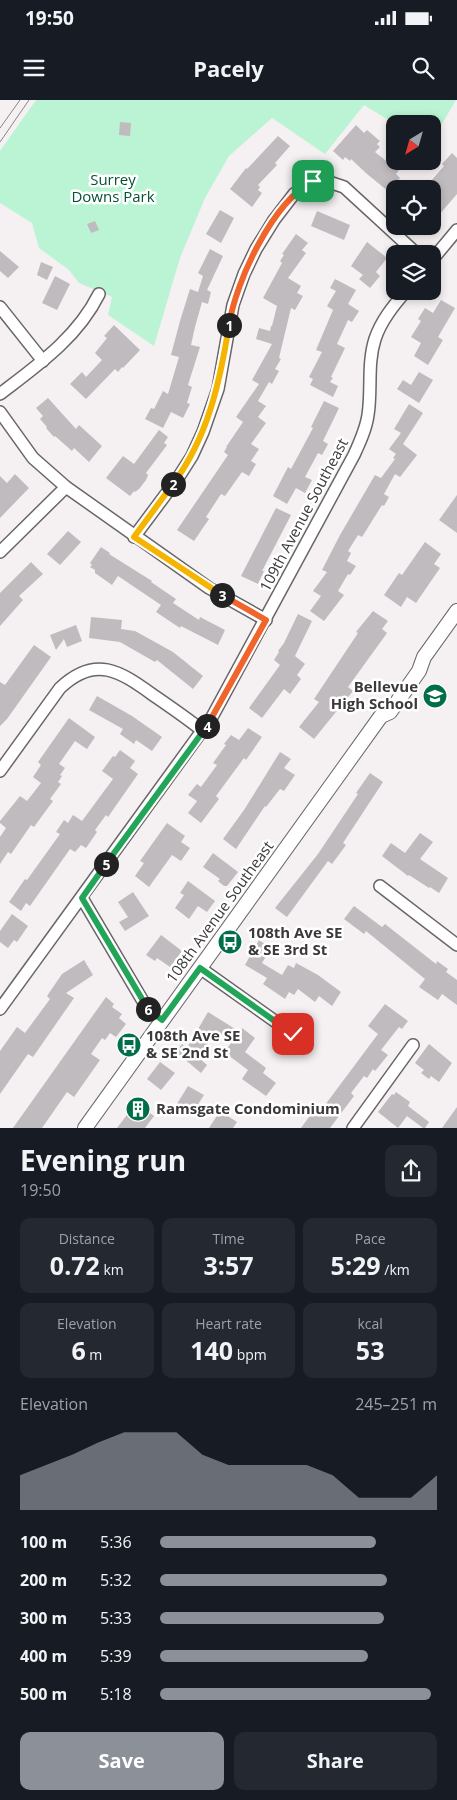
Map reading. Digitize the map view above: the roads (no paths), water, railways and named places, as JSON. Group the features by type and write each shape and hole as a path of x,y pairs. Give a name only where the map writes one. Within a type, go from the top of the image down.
{"street":[{"path":"134,537 192,456 203,432 218,389 232,305 244,274 274,220 294,194 313,181 323,180 344,187 407,245"},
{"path":"441,249 457,230"},
{"path":"0,394 43,361 75,330 85,318 99,294"},
{"name":"109th Avenue Southeast","path":"0,1010 203,730 266,620 360,442 368,414 369,375 375,339 390,309 398,300"},
{"path":"0,307 43,361"},
{"path":"0,412 33,458 66,487 134,537 209,588 266,620"},
{"path":"0,552 66,487"},
{"name":"108th Avenue Southeast","path":"85,1128 381,716 390,712 419,671 424,657 457,611"},
{"path":"0,771 57,692 69,679 86,671 98,669 118,672 127,676 203,730"},
{"path":"380,886 457,945"},
{"path":"82,898 147,1008 162,1020"},
{"path":"200,968 293,1034"},
{"path":"353,1128 413,1045"}],"tram line":[{"path":"0,128 20,100"},
{"path":"0,142 29,100"}],"place":[{"name":"Bellevue High School","path":"435,696"},
{"name":"108th Ave SE & SE 3rd St","path":"230,942"},
{"name":"108th Ave SE & SE 2nd St","path":"129,1045"},
{"name":"Ramsgate Condominium","path":"138,1109"}],"park label":[{"name":"Surrey Downs Park","path":"113,188"}]}
